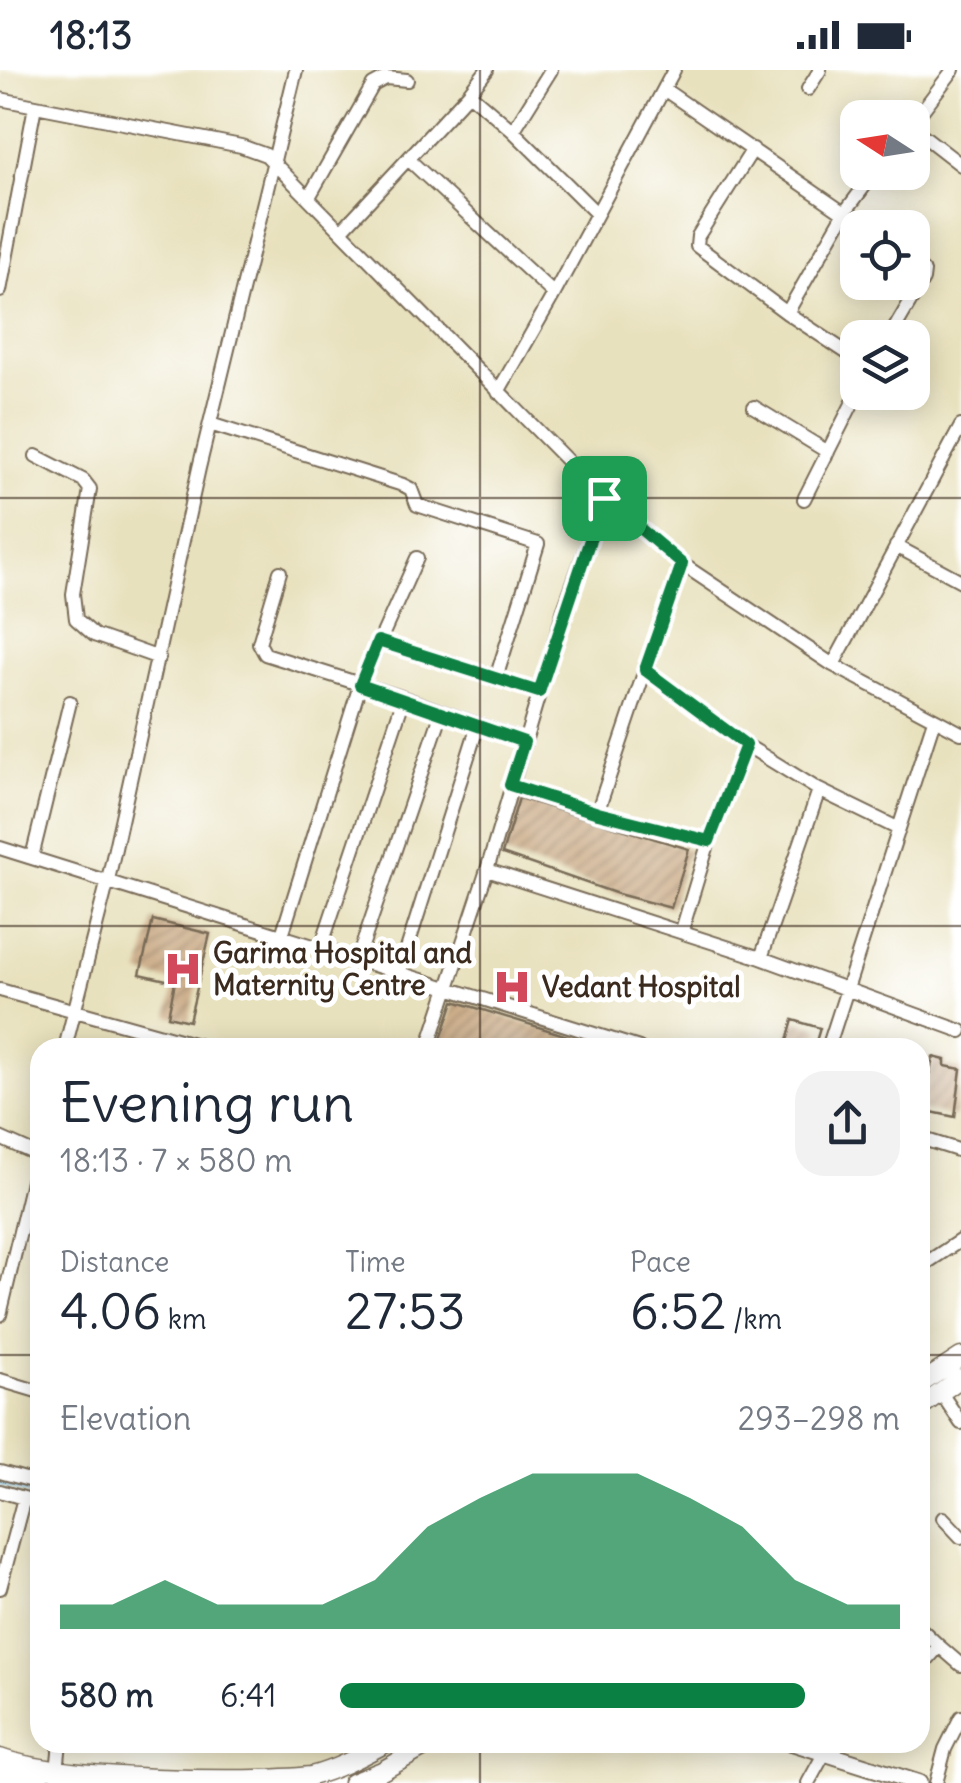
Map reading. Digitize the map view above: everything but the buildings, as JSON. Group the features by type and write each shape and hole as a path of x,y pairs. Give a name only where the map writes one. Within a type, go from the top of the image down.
{"main road":[{"path":"930,1377 961,1356"},
{"path":"930,1400 961,1378"},
{"path":"6,1771 221,1783 282,1782 310,1776 363,1753"},
{"path":"352,1783 414,1753"},
{"path":"6,1771 40,1783"}],"street":[{"path":"68,1038 108,880 210,424 296,70"},
{"path":"341,231 486,70"},
{"path":"513,131 550,70"},
{"path":"498,392 674,70"},
{"path":"808,89 820,70"},
{"path":"930,101 953,70"},
{"path":"309,196 366,92 380,80 407,80"},
{"path":"664,90 842,210"},
{"path":"469,93 597,214"},
{"path":"0,99 266,154 604,498 682,564 833,664 961,733"},
{"path":"0,292 35,106"},
{"path":"930,140 961,165"},
{"path":"753,148 696,241 700,249 840,348"},
{"path":"408,159 554,294"},
{"path":"847,210 862,190"},
{"path":"0,208 15,212"},
{"path":"787,313 840,221"},
{"path":"754,407 828,452"},
{"path":"804,499 849,410"},
{"path":"210,424 403,485 412,489 418,505 538,544 496,678"},
{"path":"833,664 961,426"},
{"path":"36,456 83,480 90,489 73,594 76,619 94,635 158,658"},
{"path":"431,1038 604,498"},
{"path":"896,546 961,581"},
{"path":"282,935 360,685 417,558"},
{"path":"598,813 682,564"},
{"path":"280,572 259,643 261,652 524,742"},
{"path":"378,641 539,692"},
{"path":"645,670 746,745 819,790 897,828"},
{"path":"320,947 404,698"},
{"path":"32,857 70,702"},
{"path":"358,958 442,712"},
{"path":"831,1038 934,720"},
{"path":"400,971 478,725"},
{"path":"682,930 709,841 746,745"},
{"path":"510,785 598,813 709,841"},
{"path":"761,958 819,790"},
{"path":"0,848 608,1038"},
{"path":"487,870 682,930 961,1031"},
{"path":"0,990 162,1038"},
{"path":"0,1138 30,1149"},
{"path":"930,1141 961,1151"},
{"path":"0,1316 30,1190"},
{"path":"930,1261 961,1240"},
{"path":"0,1380 30,1389"},
{"path":"940,1393 961,1423"},
{"path":"0,1472 30,1480"},
{"path":"0,1491 30,1500"},
{"path":"0,1588 24,1498"},
{"path":"943,1518 961,1537"},
{"path":"930,1637 961,1665"},
{"path":"930,1656 939,1646"},
{"path":"936,1783 961,1716"},
{"path":"57,1772 59,1753"},
{"path":"821,1753 918,1783"},
{"path":"808,1783 824,1754"}],"waterway":[{"path":"0,1483 30,1493"}],"place":[{"name":"Garima Hospital and Maternity Centre","path":"183,969"},
{"name":"Vedant Hospital","path":"512,987"}],"route":[{"path":"604,498 682,564 645,670 746,745 709,841 598,813 510,785 524,742 360,685 378,641 539,692 604,498"}]}
